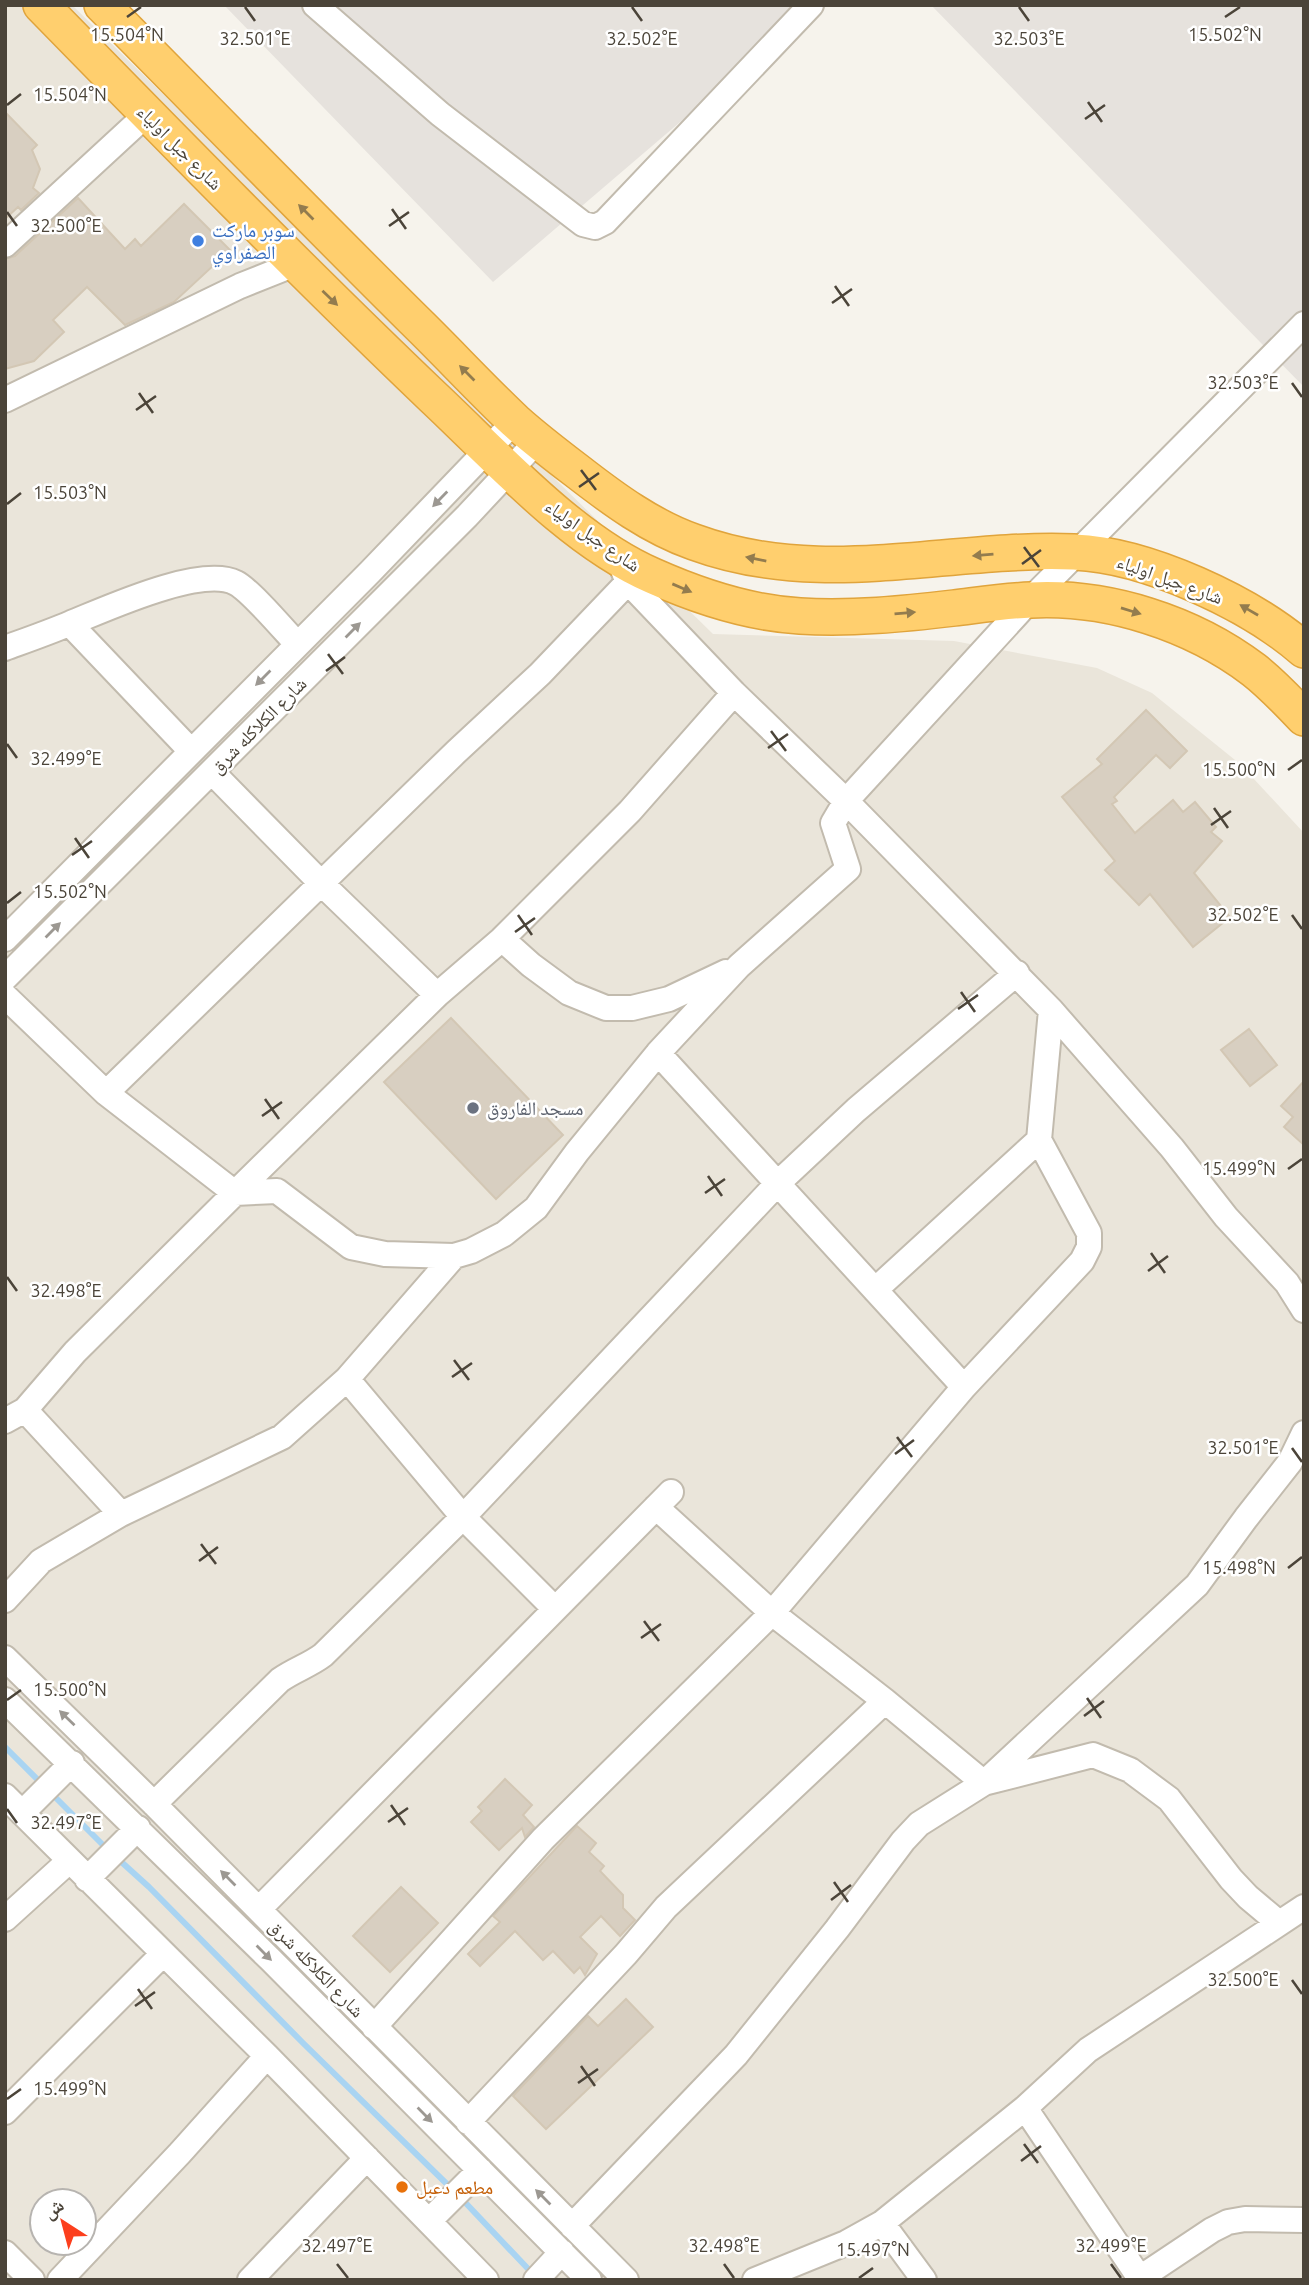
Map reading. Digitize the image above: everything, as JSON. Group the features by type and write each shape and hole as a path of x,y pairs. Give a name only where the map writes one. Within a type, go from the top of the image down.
{"highway":[{"name":"شارع جبل اولياء","path":"41,5 295,264 498,460 623,570 649,574 701,596 747,609 799,616 869,616 1030,600 1087,601 1132,611 1170,624 1213,644 1252,669 1304,718"},
{"name":"شارع جبل اولياء","path":"102,5 527,430 596,486 666,530 713,549 758,561 799,565 884,564 1014,552 1078,552 1125,560 1202,587 1234,602 1263,618 1304,650"}],"street":[{"path":"315,5 440,114 583,225 595,227 605,222 811,5"},
{"path":"5,245 147,114"},
{"path":"5,400 240,286 295,264"},
{"path":"5,996 106,1093 234,1193 277,1191 351,1247 385,1254 454,1256 471,1251 504,1234 536,1208 577,1152 657,1054 739,966 848,869 833,823 846,801 1030,600 1304,324"},
{"path":"498,460 527,430"},
{"name":"شارع الكلاكله شرق","path":"5,939 370,572 498,460"},
{"name":"شارع الكلاكله شرق","path":"5,978 467,516 498,460"},
{"path":"106,1093 456,752 540,674 623,570 734,693 1017,973 1172,1148 1226,1217 1287,1283 1304,1310"},
{"path":"5,648 133,597 209,578 224,578 238,584 298,644"},
{"path":"70,624 191,751"},
{"path":"121,1514 15,1416 234,1193 437,995 502,939 630,811 734,693"},
{"path":"212,772 321,883 437,995"},
{"path":"502,939 569,993 606,1008 632,1008 669,999 739,966"},
{"path":"154,1804 280,1680 323,1655 463,1517 777,1184 856,1110 1017,973"},
{"path":"374,2027 543,1839 772,1613 964,1387 1082,1261 1089,1247 1089,1233 1039,1140 1051,1010"},
{"path":"657,1054 964,1387"},
{"path":"875,1290 1039,1140"},
{"path":"5,1600 41,1561 121,1514 282,1437 347,1379 454,1256"},
{"path":"347,1379 463,1517 555,1609"},
{"path":"572,2226 736,2055 919,1824 984,1783 1197,1585 1290,1462 1304,1433"},
{"path":"259,1909 664,1499 772,1613 984,1783"},
{"name":"شارع الكلاكله شرق","path":"5,1658 259,1909 626,2280"},
{"name":"شارع الكلاكله شرق","path":"5,1700 138,1828 589,2280"},
{"path":"468,2122 626,1954 666,1907 885,1701"},
{"path":"984,1783 1093,1755 1130,1770 1169,1799 1231,1879 1279,1923"},
{"path":"72,1763 14,1804 267,2056 486,2280"},
{"path":"5,1919 138,1828"},
{"path":"755,2280 846,2243 882,2223 1025,2108 1088,2050 1304,1907"},
{"path":"8,2105 163,1954"},
{"path":"60,2280 267,2056"},
{"path":"1025,2108 1139,2279 1228,2222 1245,2219 1304,2220"},
{"path":"250,2280 367,2158"},
{"path":"429,2221 480,2170"},
{"path":"882,2223 924,2280"},
{"path":"536,2280 562,2252"},
{"path":"5,2253 32,2280"}],"shaded area":[{"path":"5,5 72,5 713,634 954,641 1097,668 1152,693 1240,764 1304,833 1304,2280 5,2280"},
{"path":"224,5 817,5 493,282"},
{"path":"931,5 1304,5 1304,387"}],"building":[{"path":"5,112 37,145 32,150 40,169 33,188 39,193 21,210 18,207 5,219"},
{"path":"78,198 125,249 135,239 141,246 184,204 230,250 174,302 125,325 87,287 53,320 64,332 34,361 5,369 5,259 15,256"},
{"path":"1146,710 1187,751 1170,768 1156,755 1114,797 1117,801 1112,804 1135,833 1173,800 1183,812 1195,802 1216,827 1211,832 1222,841 1194,873 1230,917 1193,947 1150,894 1139,905 1105,870 1115,861 1062,797 1102,764 1097,759"},
{"name":"مسجد الفاروق","path":"451,1018 563,1135 496,1199 384,1082"},
{"path":"1249,1029 1277,1065 1250,1086 1221,1050"},
{"path":"1304,1081 1304,1145 1284,1127 1293,1117 1281,1106"},
{"path":"505,1779 532,1805 523,1815 534,1827 525,1837 522,1828 499,1850 471,1822 482,1811 478,1807"},
{"path":"577,1826 596,1843 589,1852 604,1866 600,1871 623,1895 623,1908 635,1920 620,1936 601,1916 580,1937 597,1954 585,1975 580,1967 574,1973 553,1951 543,1960 515,1931 480,1966 468,1954 500,1922 493,1916"},
{"path":"401,1887 438,1923 390,1972 353,1936"},
{"path":"626,1999 653,2027 546,2129 513,2096 588,2016 598,2026"}],"waterway":[{"path":"5,1747 42,1784"},
{"path":"50,1792 109,1851"},
{"path":"117,1858 453,2190"},
{"path":"460,2197 532,2273"}],"place":[{"name":"سوبر ماركت الصفراوي","path":"198,241"},
{"name":"مسجد الفاروق","path":"473,1108"},
{"name":"مطعم دعبل","path":"402,2187"}]}
